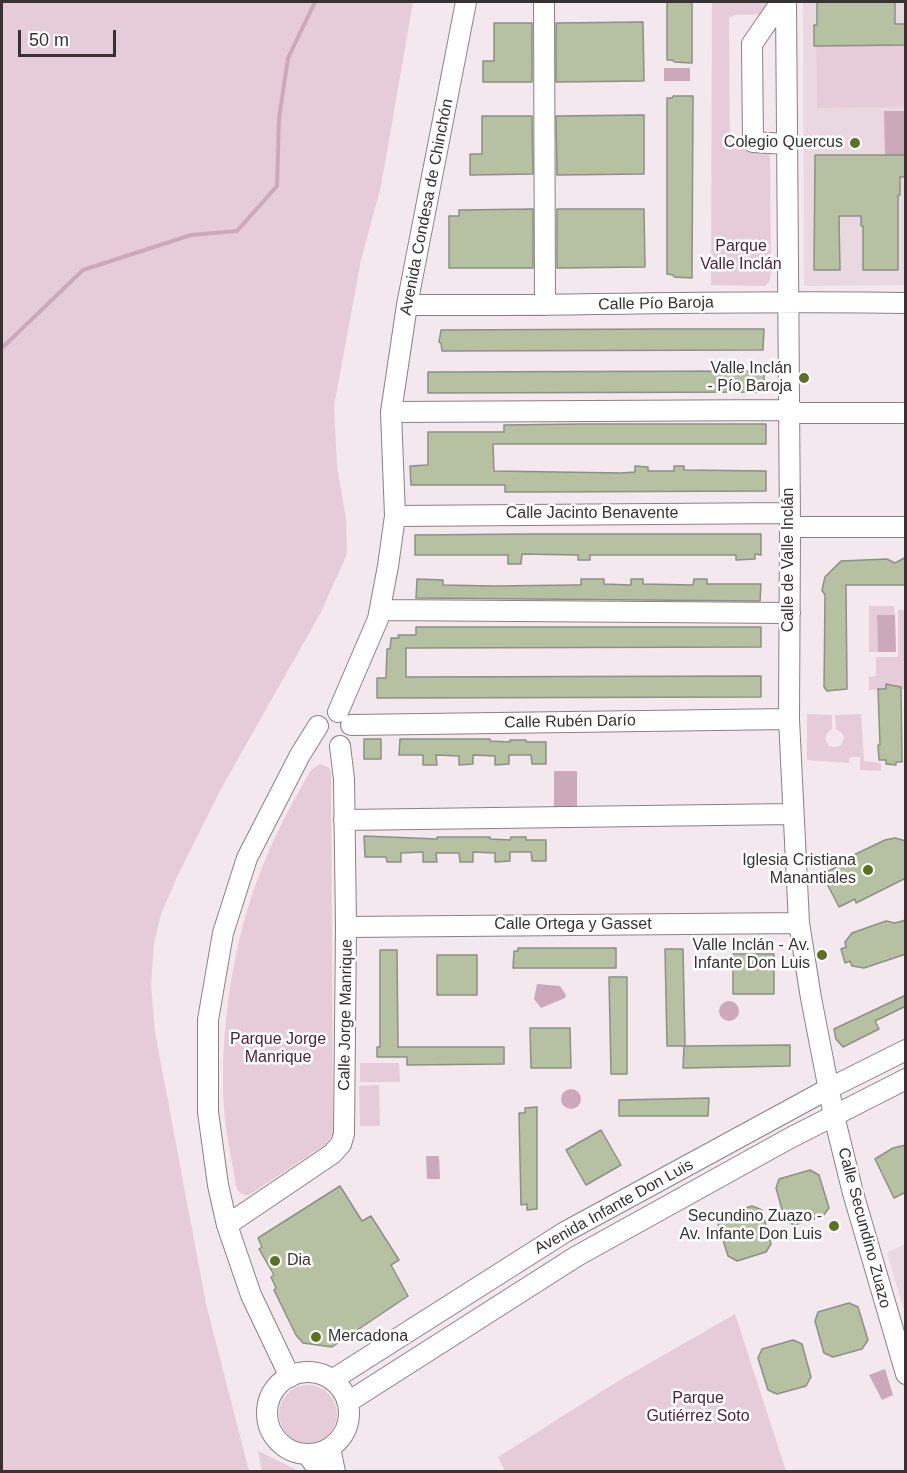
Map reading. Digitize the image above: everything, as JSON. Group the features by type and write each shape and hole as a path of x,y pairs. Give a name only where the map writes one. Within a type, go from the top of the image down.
{"street":[{"name":"Avenida Condesa de Chinchón","path":"328,739 351,736 344,718 380,610 395,516 392,412 407,305 466,2"},
{"path":"544,2 545,306"},
{"path":"781,2 752,44 753,142 786,144"},
{"name":"Calle de Valle Inclán","path":"786,2 790,520 789,719 793,814 799,923 810,998 834,1116"},
{"name":"Calle Pío Baroja","path":"407,305 545,306 788,301 906,303"},
{"path":"392,412 903,413"},
{"name":"Calle Jacinto Benavente","path":"395,516 790,520 906,526"},
{"path":"380,610 790,613"},
{"path":"290,1377 250,1295 227,1225 218,1185 208,1112 208,1020 223,933 247,858 300,755 328,739 322,716 328,712 344,718"},
{"name":"Calle Rubén Darío","path":"344,718 789,719"},
{"name":"Calle Jorge Manrique","path":"227,1225 332,1154 341,1144 344,1134 346,927 344,779 328,739"},
{"path":"344,820 793,814"},
{"name":"Calle Ortega y Gasset","path":"346,927 799,923"},
{"name":"Avenida Infante Don Luis","path":"332,1380 565,1232 828,1089 906,1050"},
{"name":"Avenida Infante Don Luis","path":"348,1402 577,1256 790,1138 906,1079"},
{"name":"Calle Secundino Zuazo","path":"834,1116 853,1193 906,1374"},
{"path":"311,1372 332,1380 342,1390 348,1402 348,1423 338,1441 330,1448 315,1454 295,1452 284,1447 276,1439 268,1422 268,1404 272,1393 280,1383 300,1373 311,1372"},
{"path":"330,1448 335,1472"},
{"path":"307,1454 320,1472"}],"shaded area":[{"name":"Colegio Quercus","path":"803,2 905,2 905,285 804,286"},
{"path":"664,68 690,68 690,81 664,81"},
{"path":"884,111 905,111 905,155 885,155"},
{"path":"877,615 895,615 896,652 878,652"},
{"path":"554,771 577,771 577,815 554,815"},
{"path":"537,984 560,986 566,995 565,998 541,1008 534,999"},
{"path":"725,1001 733,1001 739,1007 739,1015 733,1021 725,1021 719,1015 719,1007"},
{"path":"571,1089 578,1092 581,1099 578,1106 571,1109 564,1106 561,1099 564,1092"},
{"path":"426,1156 439,1156 440,1179 427,1179"},
{"path":"905,1244 905,1314 887,1253"},
{"path":"885,1369 893,1395 882,1400 869,1375"}],"green space":[{"path":"2,2 413,2 381,186 361,260 334,406 337,466 346,518 347,554 320,614 222,787 177,877 161,914 154,943 151,985 155,1032 206,1304 249,1471 2,1471"},
{"name":"Parque Valle Inclán","path":"712,2 769,2 769,10 766,14 734,15 729,18 730,148 767,147 770,149 771,274 765,286 711,285"},
{"path":"816,45 905,45 905,107 817,108"},
{"path":"869,606 894,606 895,615 877,615 878,652 869,652"},
{"path":"898,610 905,610 905,689 895,687 895,684 886,684 886,689 869,690 869,677 876,676 876,657 898,657"},
{"path":"807,714 832,715 832,729 827,733 825,739 829,746 834,747 840,746 844,738 842,733 836,729 835,715 861,714 864,761 881,763 881,771 860,770 860,757 850,757 849,763 807,760"},
{"name":"Parque Jorge Manrique","path":"320,764 328,767 331,772 333,1134 326,1144 249,1195 244,1195 236,1186 224,1109 224,1050 230,987 243,925 267,855 311,770"},
{"path":"360,1063 399,1063 400,1082 360,1082"},
{"path":"379,1085 380,1126 360,1126 359,1086"},
{"name":"Parque Gutiérrez Soto","path":"735,1314 786,1471 505,1471 498,1457 615,1383"},
{"path":"308,1385 319,1387 332,1398 337,1414 335,1425 324,1438 308,1443 297,1441 284,1430 279,1414 281,1403 292,1390"},
{"path":"258,1451 299,1471 262,1471"}],"building":[{"path":"667,2 692,2 692,63 667,60"},
{"path":"817,2 895,2 895,24 906,24 906,45 814,46"},
{"path":"643,22 644,81 556,82 556,23"},
{"path":"494,23 532,23 532,82 483,82 483,61 494,61"},
{"path":"693,96 692,278 674,277 667,274 667,98"},
{"path":"644,115 644,174 557,175 556,116"},
{"path":"482,116 532,116 533,174 470,175 470,154 482,154"},
{"path":"815,155 906,155 906,177 900,177 900,195 898,195 898,270 863,270 861,216 839,216 840,270 814,270"},
{"path":"533,209 533,268 449,268 449,216 459,216 459,210"},
{"path":"557,209 644,209 645,267 557,268"},
{"path":"764,329 763,350 442,351 439,342 441,330"},
{"path":"764,371 764,392 428,393 428,372"},
{"path":"766,424 766,444 493,444 494,471 621,473 635,472 635,466 648,467 648,471 674,471 674,466 684,466 684,470 766,471 766,491 505,492 505,485 411,485 410,466 428,465 428,432 504,432 504,425"},
{"path":"761,534 761,555 755,554 755,559 736,560 736,555 590,555 590,560 578,560 578,555 522,554 521,564 508,564 508,555 415,555 415,535"},
{"path":"906,557 906,585 846,585 847,689 827,691 824,687 825,595 822,590 825,577 841,561 887,559 895,563"},
{"path":"417,579 443,580 443,585 493,586 581,585 581,579 604,579 604,584 631,585 631,579 643,579 643,584 693,585 694,579 707,579 707,584 761,584 760,601 416,598"},
{"path":"416,627 761,627 761,647 406,648 406,677 761,676 761,697 377,698 377,678 386,678 387,649 390,649 391,638 399,638 398,635 416,635"},
{"path":"886,684 901,687 902,762 896,762 896,765 886,764 886,760 879,760 878,689 886,689"},
{"path":"364,739 381,739 381,759 364,759"},
{"path":"400,739 490,739 490,741 546,742 546,764 532,764 531,755 509,755 509,764 495,765 495,756 473,755 473,764 459,765 459,756 436,755 437,765 423,765 423,755 399,755"},
{"path":"364,836 437,839 437,837 490,837 490,839 510,840 511,837 526,837 526,840 546,840 546,861 532,861 531,852 510,852 510,861 495,862 495,853 473,852 473,862 460,862 459,853 436,853 437,862 423,862 423,852 401,853 401,862 387,862 386,857 365,857"},
{"name":"Iglesia Cristiana Manantiales","path":"895,838 906,841 906,878 856,903 855,899 839,907 822,874 839,866 837,863 885,840"},
{"path":"906,920 906,954 864,968 852,966 850,961 845,963 841,949 846,947 845,942 852,933 886,921 895,923"},
{"path":"518,948 616,948 616,968 513,968 514,951 518,951"},
{"path":"665,949 683,949 685,1046 790,1045 790,1066 683,1068 684,1046 667,1046"},
{"path":"380,950 397,950 398,1047 504,1047 504,1064 407,1065 407,1057 377,1057 377,1047 380,1047"},
{"path":"733,954 774,954 774,994 733,994"},
{"path":"437,955 477,955 477,995 437,995"},
{"path":"609,977 627,977 627,1074 611,1074"},
{"path":"906,995 906,1006 875,1021 879,1029 843,1047 836,1039 834,1029"},
{"path":"530,1028 570,1028 571,1068 531,1068"},
{"path":"709,1098 708,1116 619,1116 619,1100"},
{"path":"537,1107 537,1209 527,1210 527,1204 521,1205 519,1113 525,1113 525,1108"},
{"path":"601,1130 621,1165 586,1185 566,1150"},
{"path":"906,1145 906,1192 894,1198 875,1159 893,1148"},
{"path":"810,1170 819,1175 829,1208 823,1216 794,1225 785,1220 776,1188 779,1179"},
{"path":"340,1186 362,1221 371,1216 399,1260 391,1265 408,1296 332,1347 303,1343 296,1335 274,1290 276,1288 271,1277 274,1275 259,1249 262,1247 258,1238"},
{"path":"752,1206 762,1210 771,1244 766,1252 737,1261 728,1256 718,1224 722,1215"},
{"path":"849,1303 858,1307 868,1340 862,1349 833,1357 824,1353 815,1321 818,1312"},
{"path":"793,1340 802,1344 811,1377 806,1386 777,1394 768,1390 758,1358 762,1349"}],"waterway":[{"path":"2,348 83,270 191,235 237,231 277,186 279,118 288,58 315,2"}],"place":[{"name":"Colegio Quercus","path":"855,143"},
{"name":"Valle Inclán - Pío Baroja","path":"804,378"},
{"name":"Iglesia Cristiana Manantiales","path":"868,870"},
{"name":"Valle Inclán - Av. Infante Don Luis","path":"822,955"},
{"name":"Secundino Zuazo - Av. Infante Don Luis","path":"834,1226"},
{"name":"Dia","path":"275,1261"},
{"name":"Mercadona","path":"316,1337"}]}
